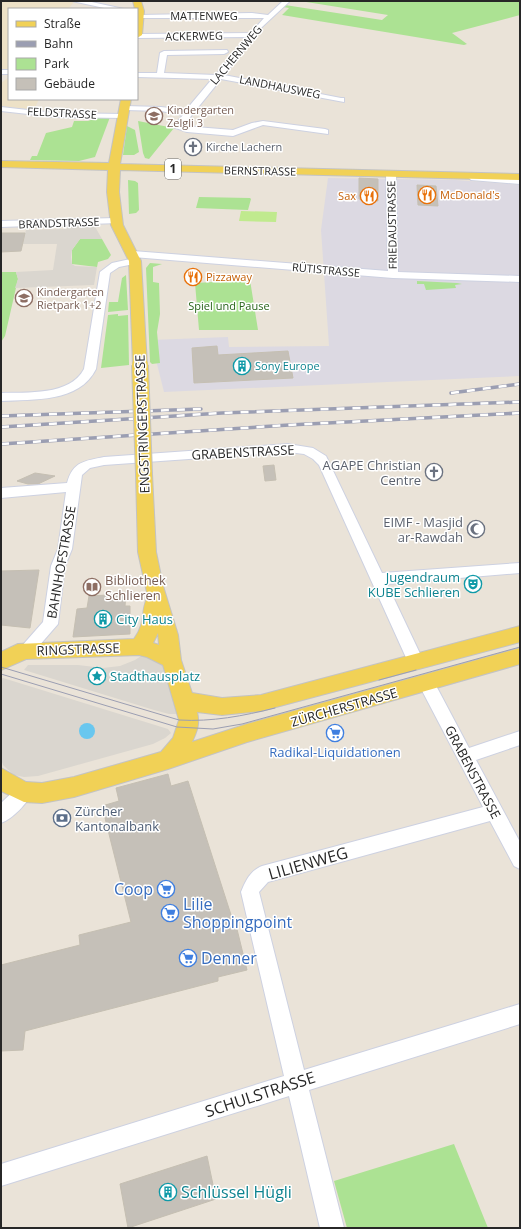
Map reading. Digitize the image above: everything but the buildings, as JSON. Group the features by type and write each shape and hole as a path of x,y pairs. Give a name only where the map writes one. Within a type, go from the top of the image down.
{"main road":[{"path":"138,27 140,8"},
{"name":"ENGSTRINGERSTRASSE","path":"125,108 112,180 116,221 134,257 148,552 154,586 168,635 171,660"},
{"name":"BERNSTRASSE","path":"1,164 520,177"},
{"name":"ENGSTRINGERSTRASSE","path":"139,647 150,632 153,624 154,586"},
{"name":"ZÜRCHERSTRASSE","path":"184,699 205,706 225,707 262,703 520,634"},
{"name":"RINGSTRASSE","path":"1,662 15,651 139,647 152,650 171,660"},
{"name":"ZÜRCHERSTRASSE","path":"24,792 42,793 74,787 168,760 247,733 520,656"},
{"path":"168,760 178,749 188,728 189,720 184,699 171,660"},
{"path":"1,778 6,783 24,792"}],"street":[{"path":"75,1 115,8"},
{"name":"LACHERNWEG","path":"287,1 252,35 177,127 233,133 254,124 263,123 325,132"},
{"name":"MATTENWEG","path":"140,8 269,17"},
{"name":"ACKERWEG","path":"138,36 252,35"},
{"path":"160,75 164,53 224,52"},
{"name":"LANDHAUSWEG","path":"138,75 218,76 272,85 341,100"},
{"path":"125,108 161,109 188,113"},
{"name":"FELDSTRASSE","path":"1,109 56,115 125,108"},
{"path":"495,177 520,173"},
{"name":"FRIEDAUSTRASSE","path":"391,174 393,275"},
{"path":"449,176 520,181"},
{"name":"BRANDSTRASSE","path":"1,224 116,221"},
{"path":"1,396 57,392 73,388 84,382 89,373 105,272 134,257"},
{"name":"RÜTISTRASSE","path":"134,257 393,275 520,279"},
{"name":"GRABENSTRASSE","path":"73,487 80,469 86,465 98,461 269,448 295,448 310,451 321,457 325,464 416,662"},
{"path":"1,493 73,487"},
{"name":"BAHNHOFSTRASSE","path":"15,651 50,624 58,566 65,549 73,487"},
{"path":"378,579 520,568"},
{"name":"GRABENSTRASSE","path":"426,683 520,860"},
{"path":"465,757 520,738"},
{"path":"1,815 24,792"},
{"name":"LILIENWEG","path":"332,1228 250,892 254,883 262,875 494,812"},
{"name":"SCHULSTRASSE","path":"1,1176 262,1095 296,1082 520,1014"}],"shaded area":[{"path":"1,1 74,2 69,8 8,8 8,70 1,70"},
{"path":"8,78 8,100 39,100 34,110 1,106 1,83"},
{"path":"328,178 456,180 520,185 520,376 164,392 151,340 228,337 229,347 329,346 321,230"},
{"path":"94,225 102,239 80,239 72,250 71,257 72,264 75,266 97,267 94,285 15,288 18,279 16,272 53,270 57,244 22,244 26,230 67,229 67,226"},
{"path":"144,654 161,662 167,670 180,714 169,714 154,710 24,670 28,665 78,665 103,668 120,666 135,660"},
{"path":"3,678 168,729 171,733 153,744 38,776 24,777 14,775 3,765 1,759 1,679"}],"green space":[{"path":"300,1 520,1 520,15 452,33 467,44 464,45 282,15 289,8 283,7 285,5 382,20 388,15"},
{"path":"99,117 110,117 95,157 79,161 30,160 32,156 37,156 46,133 72,127 74,121 88,121"},
{"path":"138,121 174,128 149,159 145,158 143,153"},
{"path":"127,126 135,130 139,152 134,155 123,155"},
{"path":"128,180 138,183 139,210 136,213 129,214"},
{"path":"199,197 251,199 248,210 196,208"},
{"path":"241,211 277,212 276,222 239,221"},
{"path":"80,239 102,239 111,255 108,259 98,262 97,267 72,264 72,250"},
{"path":"150,263 162,264 153,267 153,282 159,283 160,314 157,332 160,363 152,364 150,362 146,268"},
{"path":"1,272 16,272 18,279 5,336 1,342"},
{"path":"126,275 128,310 108,312 109,302 118,302 122,278"},
{"name":"Spiel und Pause","path":"250,280 258,330 199,330 195,283"},
{"path":"417,281 462,284 455,285 456,288 426,290 424,284 417,284"},
{"path":"118,314 118,316 128,315 129,365 101,368 108,315"},
{"path":"454,1144 488,1228 347,1228 334,1181"}],"water":[{"path":"87,723 93,725 95,731 93,737 87,739 81,737 79,731 81,725"}],"tram line":[{"path":"1,674 177,727 213,729 242,724 520,647"},
{"path":"1,667 179,720 227,718 275,708"},
{"path":"379,680 416,670"}],"railway":[{"path":"451,393 520,384"},
{"path":"1,427 222,413 520,402"},
{"path":"1,416 201,409"},
{"path":"1,444 289,425 520,413"}],"place":[{"name":"Kindergarten Zelgli 3","path":"154,116"},
{"name":"Kirche Lachern","path":"193,147"},
{"name":"McDonald's","path":"427,195"},
{"name":"Sax","path":"369,196"},
{"name":"Pizzaway","path":"193,277"},
{"name":"Kindergarten Rietpark 1+2","path":"24,298"},
{"name":"Sony Europe","path":"242,366"},
{"name":"AGAPE Christian Centre","path":"434,472"},
{"name":"EIMF - Masjid ar-Rawdah","path":"476,529"},
{"name":"Jugendraum KUBE Schlieren","path":"473,584"},
{"name":"Bibliothek Schlieren","path":"92,587"},
{"name":"City Haus","path":"103,619"},
{"name":"Stadthausplatz","path":"97,676"},
{"name":"Radikal-Liquidationen","path":"335,733"},
{"name":"Zürcher Kantonalbank","path":"62,818"},
{"name":"Coop","path":"166,889"},
{"name":"Lilie Shoppingpoint","path":"170,913"},
{"name":"Denner","path":"188,958"},
{"name":"Schlüssel Hügli","path":"168,1192"}]}
